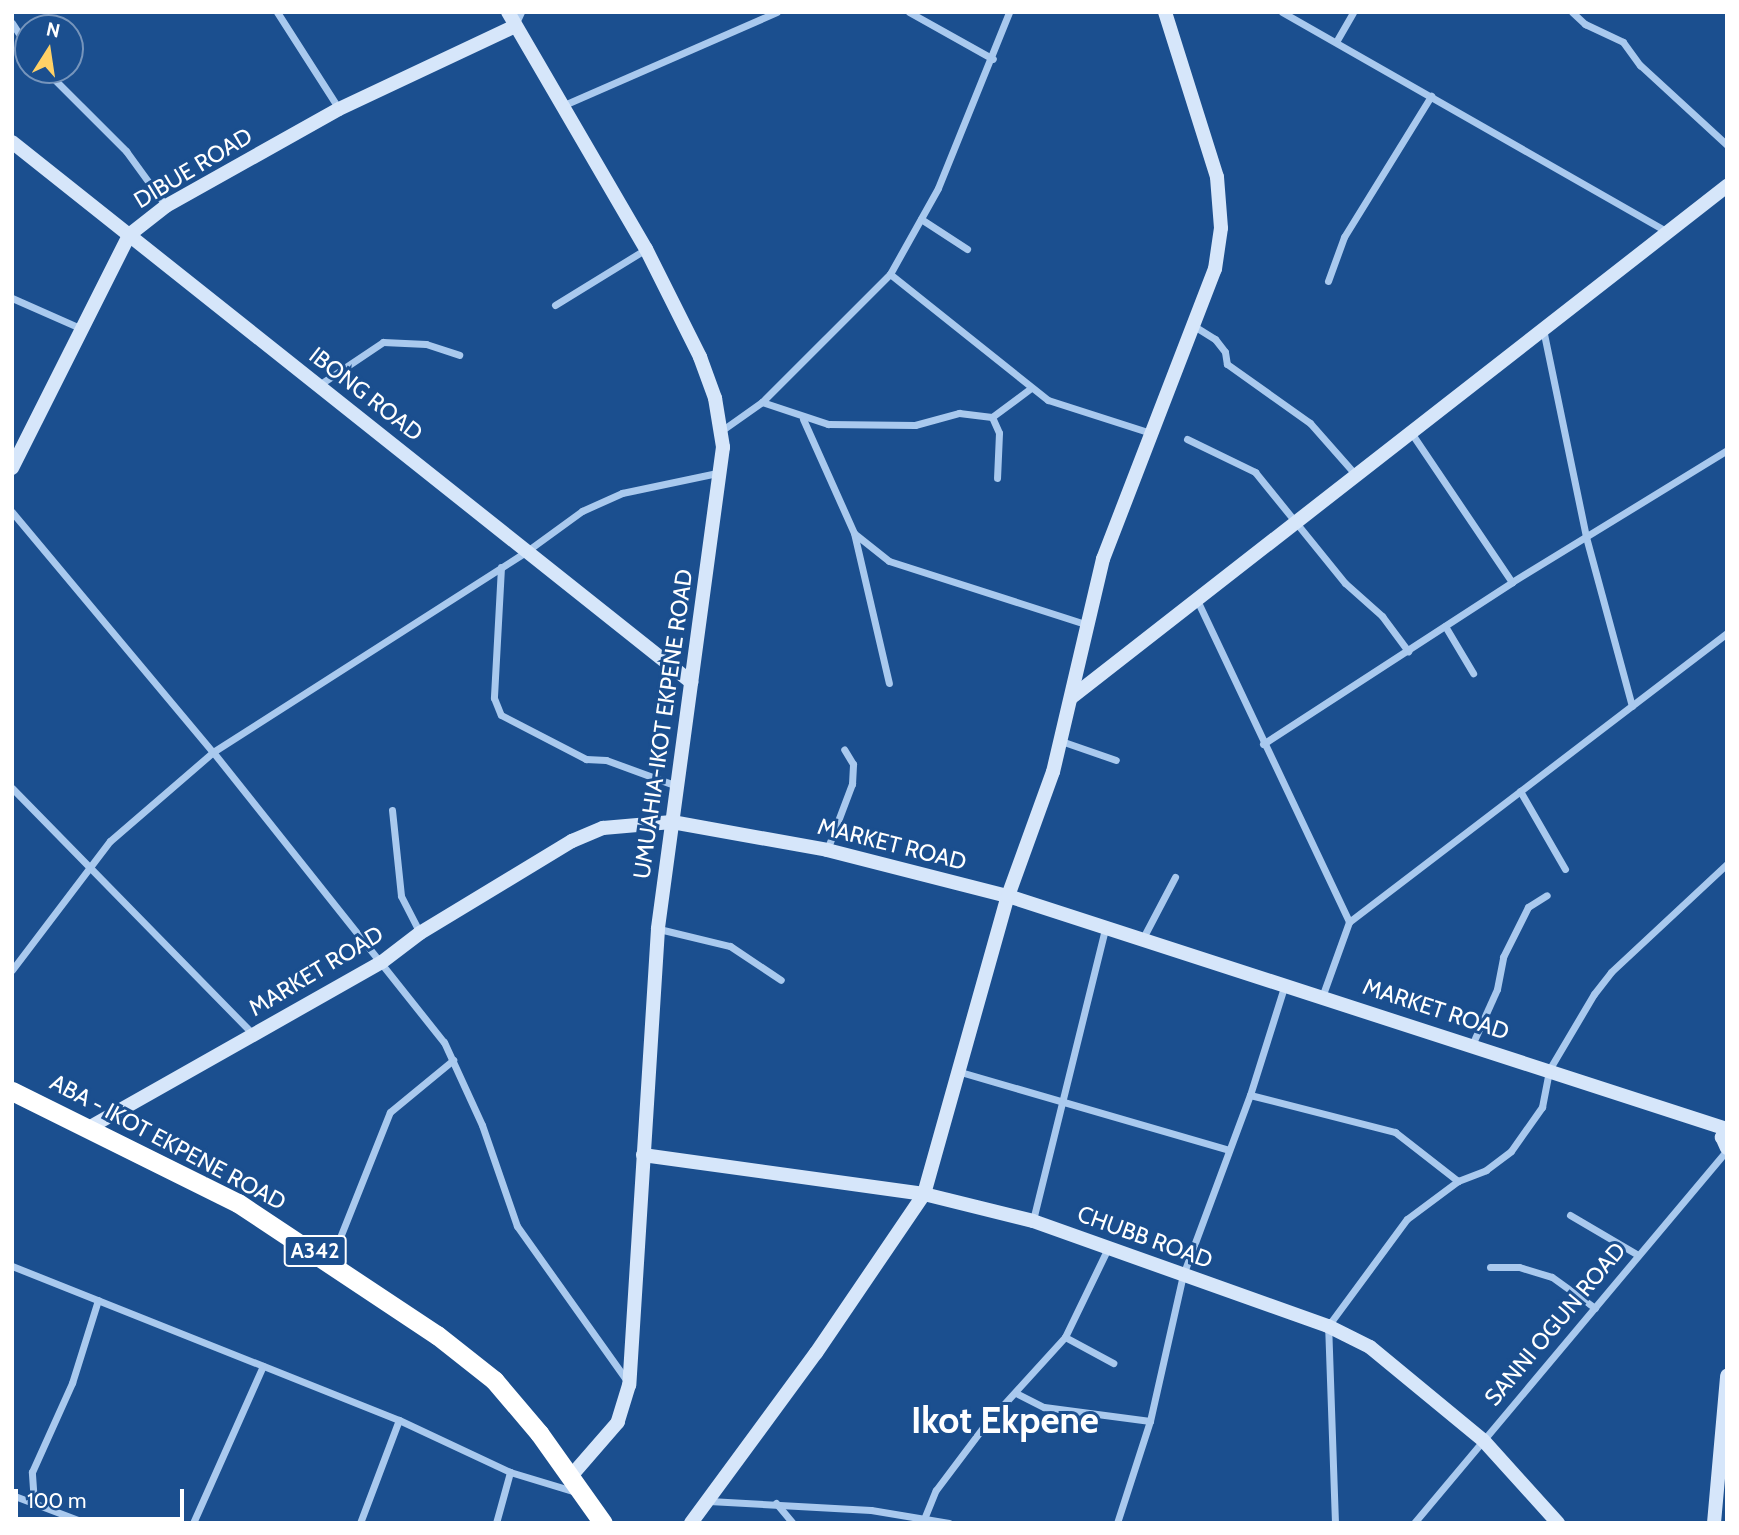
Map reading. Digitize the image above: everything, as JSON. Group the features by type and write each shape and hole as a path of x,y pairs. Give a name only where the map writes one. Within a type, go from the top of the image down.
{"highway":[{"name":"ABA - IKOT EKPENE ROAD","path":"12,1091 92,1126 238,1203 331,1260 494,1380 571,1476 603,1523"}],"main road":[{"path":"691,1523 816,1353 924,1194 1007,896 1061,741 1085,624 1103,559 1215,269 1222,228 1217,177 1165,12"},
{"name":"DIBUE ROAD","path":"12,468 129,235 166,206 515,17"},
{"name":"UMUAHIA-IKOT EKPENE ROAD","path":"515,17 646,249 708,375 720,432 723,472 691,682 658,929 629,1385 618,1422 571,1476"},
{"name":"IBONG ROAD","path":"12,142 691,682"},
{"path":"1072,697 1727,186"},
{"name":"MARKET ROAD","path":"92,1126 382,962 420,933 572,841 603,828 673,822 827,850 1007,896 1285,984 1727,1130"},
{"path":"1727,1130 1723,1137 1727,1149"},
{"name":"CHUBB ROAD","path":"643,1155 924,1194 1033,1221 1328,1326 1370,1347 1483,1440 1558,1523"},
{"path":"1714,1523 1727,1376"}],"street":[{"path":"277,12 340,110"},
{"path":"564,104 776,12"},
{"path":"909,12 993,59"},
{"path":"720,432 762,402 890,274 921,219 993,59 1009,12"},
{"path":"1282,12 1667,232"},
{"path":"1336,42 1353,12"},
{"path":"1572,12 1585,24 1623,43 1640,65 1727,145"},
{"path":"59,84 126,151 166,206"},
{"path":"1328,281 1344,237 1431,96"},
{"path":"921,219 967,248"},
{"path":"555,305 646,249"},
{"path":"890,274 1048,400 1152,433"},
{"path":"12,298 80,328"},
{"path":"1193,326 1215,339 1227,363 1310,423 1355,474"},
{"path":"1543,328 1586,537 1632,706"},
{"path":"319,385 383,342 426,344 459,355"},
{"path":"762,402 803,419 828,424 907,425 959,413 992,417 1031,388"},
{"path":"992,417 999,433 997,478"},
{"path":"803,419 854,533 889,684"},
{"path":"1412,434 1512,582"},
{"path":"1187,439 1255,472 1345,583 1382,616 1408,651"},
{"path":"1263,744 1512,582 1727,450"},
{"path":"12,970 110,841 213,752 527,551 582,511 608,498 723,472"},
{"path":"12,512 213,752 382,962 453,1060 517,1226 629,1385"},
{"path":"854,533 889,561 1085,624"},
{"path":"861,562 876,551"},
{"path":"501,567 494,698 501,715 586,760 606,760 677,786"},
{"path":"1197,599 1349,922"},
{"path":"1445,626 1474,673"},
{"path":"1322,997 1349,922 1727,633"},
{"path":"1061,741 1116,760"},
{"path":"827,850 852,784 853,764 844,749"},
{"path":"12,788 254,1035"},
{"path":"1520,791 1565,869"},
{"path":"392,810 401,896 420,933"},
{"path":"1335,1523 1328,1326 1407,1219 1458,1181 1486,1170 1511,1151 1542,1107 1549,1070 1611,972 1723,873 1727,864"},
{"path":"1143,938 1175,877"},
{"path":"1472,1045 1497,989 1503,957 1528,907 1547,895"},
{"path":"1033,1221 1066,1101 1106,926"},
{"path":"658,929 730,946 781,980"},
{"path":"1117,1523 1150,1422 1183,1275 1250,1095 1285,984"},
{"path":"331,1260 390,1112 453,1060"},
{"path":"957,1071 1229,1150"},
{"path":"1250,1095 1395,1132 1458,1181"},
{"name":"SANNI OGUN ROAD","path":"1413,1523 1727,1149"},
{"path":"1570,1216 1639,1255"},
{"path":"924,1519 936,1490 984,1426 1065,1336 1108,1248"},
{"path":"12,1266 399,1420 510,1472 582,1493"},
{"path":"1490,1267 1519,1267 1552,1277 1595,1308"},
{"path":"34,1503 32,1472 72,1383 98,1300"},
{"path":"1065,1336 1113,1363"},
{"path":"193,1523 263,1366"},
{"path":"1016,1393 1044,1407 1150,1422"},
{"path":"360,1523 399,1420"},
{"path":"496,1523 510,1472"},
{"path":"12,1494 86,1523"},
{"path":"708,1501 776,1503 949,1523"},
{"path":"776,1503 793,1523"}],"district":[{"name":"Ikot Ekpene","path":"1005,1420"}]}
